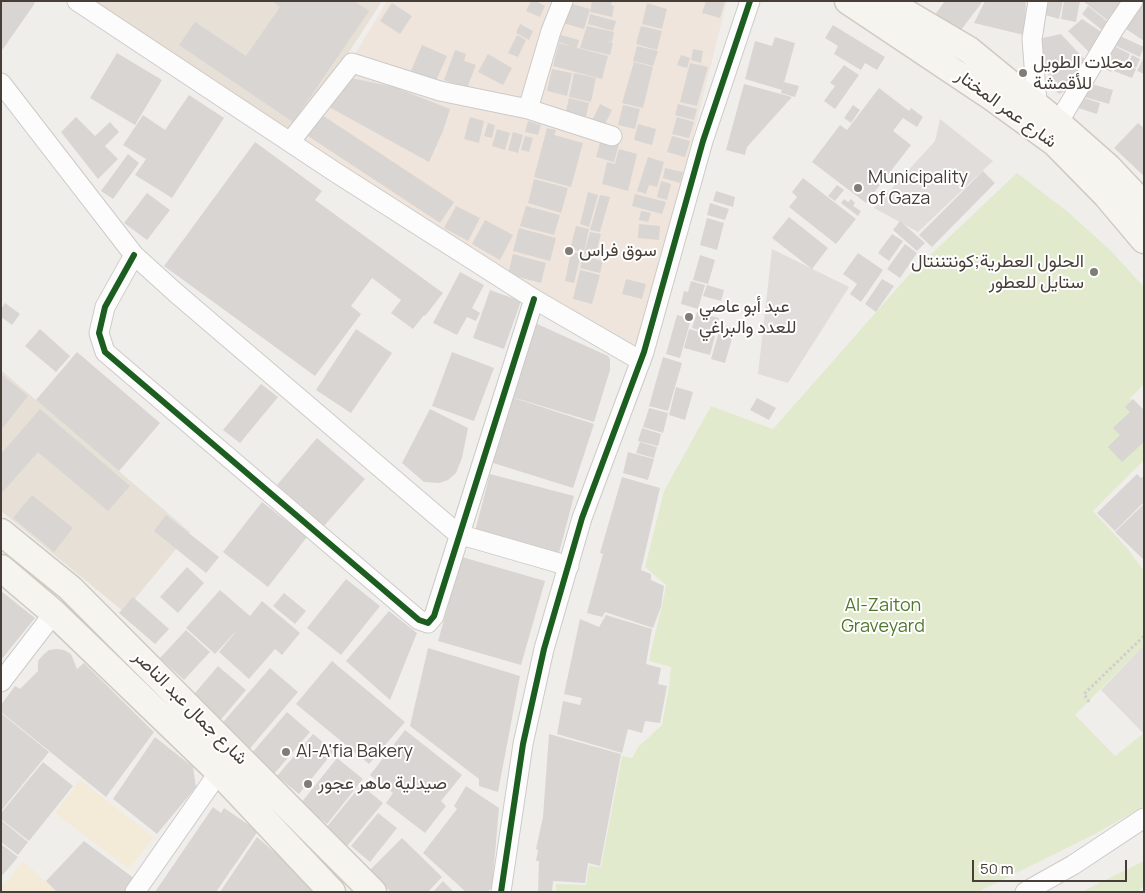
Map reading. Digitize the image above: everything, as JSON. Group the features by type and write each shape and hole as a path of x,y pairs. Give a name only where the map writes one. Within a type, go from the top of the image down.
{"main road":[{"name":"شارع عمر المختار","path":"848,1 993,98 1055,143 1106,194 1144,240"},
{"name":"شارع عمر المختار","path":"886,1 969,50 1037,104 1108,167 1144,205"},
{"name":"شارع جمال عبد الناصر","path":"1,532 70,588 373,892"},
{"name":"شارع جمال عبد الناصر","path":"1,568 54,613 219,772 332,892"}],"street":[{"path":"77,1 290,142 534,299 641,361"},
{"path":"528,110 551,31 563,1"},
{"path":"502,892 522,744 544,649 582,518 641,361 703,141 750,1"},
{"path":"1037,104 1032,38 1038,1"},
{"path":"1058,123 1133,1"},
{"path":"290,142 352,63 440,91 528,110 612,136"},
{"path":"1,83 134,256 458,534 569,566"},
{"path":"134,256 105,307 99,333 104,352 419,620 428,623 434,616 458,534 534,299"},
{"path":"1,682 54,613"},
{"path":"135,892 219,772"},
{"path":"1025,892 1073,865 1144,818"}],"path":[{"path":"1089,702 1084,694 1144,636"}],"shaded area":[{"path":"94,1 382,1 295,136"},
{"name":"سوق فراس","path":"387,1 727,1 638,355 301,143"},
{"path":"940,119 993,161 918,232 874,208 935,141"},
{"path":"772,249 849,287 788,383 758,374"},
{"path":"1,370 190,532 124,612 1,511"},
{"path":"1144,645 1144,733 1143,733 1101,690"}],"green space":[{"name":"Al-Zaiton Graveyard","path":"1017,173 1068,212 1111,251 1144,287 1144,384 1130,398 1144,414 1144,460 1093,511 1127,548 1144,571 1144,645 1075,715 1115,756 1144,733 1144,806 1095,834 978,892 556,892 556,884 586,885 589,866 601,867 622,756 632,758 639,746 662,725 671,667 649,661 666,585 645,567 664,491 711,406 773,429 907,277"},
{"path":"1144,861 1144,885 1138,892 1081,892"}],"sand":[{"path":"80,780 154,837 129,869 55,813"},
{"path":"23,861 57,892 1,892 1,889"}],"building":[{"path":"1,1 32,1 35,3 3,49 1,48"},
{"path":"272,1 354,1 369,11 293,122 179,45 195,22 246,56 280,7"},
{"path":"531,1 536,1 545,6 540,17 526,11"},
{"path":"592,1 612,1 611,5 614,6 612,17 590,12"},
{"path":"706,1 725,1 720,18 702,13"},
{"path":"945,1 983,1 958,34 934,16"},
{"path":"985,1 1026,1 1024,35 974,23"},
{"path":"1048,1 1063,1 1059,19 1045,15"},
{"path":"1064,1 1080,1 1076,22 1061,19"},
{"path":"1083,1 1122,1 1107,20"},
{"path":"1141,1 1144,3 1144,41 1120,25"},
{"path":"392,3 412,16 400,34 380,21"},
{"path":"569,3 590,9 584,29 563,23"},
{"path":"647,3 667,9 662,29 642,24"},
{"path":"1088,6 1108,22 1102,30 1082,14"},
{"path":"590,14 616,21 613,31 588,24"},
{"path":"1082,19 1106,35 1092,55 1068,31"},
{"path":"520,24 533,31 529,40 516,33"},
{"path":"833,25 885,57 877,70 865,63 861,70 834,54 838,46 825,38"},
{"path":"587,26 614,32 612,42 606,41 613,43 610,55 580,48"},
{"path":"641,26 662,31 657,50 636,44"},
{"path":"1061,34 1088,63 1067,90 1059,94 1052,87 1038,39"},
{"path":"517,35 526,40 518,57 508,53"},
{"path":"561,35 579,40 577,48 559,42"},
{"path":"1118,35 1144,47 1140,57 1114,45"},
{"path":"775,37 795,43 782,90 745,79 755,41 772,46"},
{"path":"559,43 608,56 602,79 553,66"},
{"path":"422,45 447,56 436,81 411,71"},
{"path":"1112,45 1130,54 1126,63 1117,59 1111,72 1099,66"},
{"path":"637,46 658,51 653,66 633,61"},
{"path":"693,49 703,51 701,63 691,60"},
{"path":"455,50 466,54 464,61 476,65 467,88 444,80"},
{"path":"117,53 162,80 135,125 90,98"},
{"path":"488,54 512,68 503,85 478,72"},
{"path":"681,55 690,58 687,68 677,65"},
{"path":"1132,55 1140,59 1136,68 1128,64"},
{"path":"1144,57 1144,74 1137,71"},
{"path":"1119,61 1136,69 1132,78 1114,71"},
{"path":"634,62 653,67 643,108 622,103"},
{"path":"690,63 708,67 697,106 680,102"},
{"path":"844,65 859,75 835,109 824,101 835,86 830,83"},
{"path":"552,69 572,73 567,96 547,91"},
{"path":"574,73 596,78 591,102 569,97"},
{"path":"346,77 394,87 450,109 443,131 429,162 329,107"},
{"path":"784,82 799,86 795,97 781,93"},
{"path":"1088,83 1113,90 1109,104 1084,97"},
{"path":"744,84 792,97 747,147 745,155 726,150"},
{"path":"879,88 909,111 911,108 923,117 917,127 903,118 893,131 911,145 866,203 812,162 840,125 847,130"},
{"path":"189,95 224,118 172,198 135,175 146,159 123,145 143,115 165,130"},
{"path":"1081,97 1100,103 1097,114 1078,108"},
{"path":"569,98 589,103 584,125 564,120"},
{"path":"600,104 612,110 603,128 591,123"},
{"path":"678,104 697,109 694,120 675,115"},
{"path":"623,105 640,109 635,129 618,125"},
{"path":"853,105 860,110 851,123 844,118"},
{"path":"322,115 454,202 440,223 308,136"},
{"path":"76,117 95,136 110,122 119,132 105,146 118,159 98,179 61,132"},
{"path":"470,117 484,121 479,143 464,139"},
{"path":"677,117 694,122 689,138 672,134"},
{"path":"528,121 541,125 538,135 525,132"},
{"path":"488,123 495,125 492,138 484,136"},
{"path":"1138,123 1144,128 1144,176 1114,148"},
{"path":"638,124 656,129 652,145 634,140"},
{"path":"547,128 556,130 554,135 583,143 571,187 534,177"},
{"path":"497,129 510,133 505,150 492,146"},
{"path":"513,132 523,135 518,153 508,150"},
{"path":"525,136 533,138 529,152 521,150"},
{"path":"672,136 690,141 685,157 667,152"},
{"path":"601,139 619,144 614,162 596,157"},
{"path":"255,142 322,191 315,200 443,293 413,329 391,313 401,300 372,278 351,306 361,314 315,376 164,266"},
{"path":"619,149 637,154 628,191 602,184 607,162 615,164"},
{"path":"128,154 139,163 113,199 101,191"},
{"path":"648,157 664,162 657,187 649,185 646,194 637,191"},
{"path":"665,168 683,172 680,183 663,178"},
{"path":"983,171 995,183 932,247 919,235"},
{"path":"803,178 856,219 836,244 789,207 797,197 792,192"},
{"path":"534,179 568,188 561,213 528,203"},
{"path":"661,181 671,184 667,200 657,197"},
{"path":"837,185 844,190 835,201 828,196"},
{"path":"716,191 735,197 733,207 713,201"},
{"path":"588,192 598,195 589,227 580,224"},
{"path":"147,193 170,210 147,240 124,223"},
{"path":"635,194 666,202 662,214 632,206"},
{"path":"600,195 610,197 600,232 590,230"},
{"path":"844,199 848,202 851,199 855,203 853,206 861,211 858,216 841,203"},
{"path":"710,203 729,209 725,220 707,215"},
{"path":"456,206 480,218 468,241 444,228"},
{"path":"526,206 560,215 554,235 520,226"},
{"path":"641,211 651,213 648,222 639,220"},
{"path":"789,217 828,248 812,269 772,238"},
{"path":"707,218 724,223 717,250 700,245"},
{"path":"485,220 513,235 500,260 472,244"},
{"path":"900,221 925,243 917,251 893,230"},
{"path":"639,224 660,226 659,240 638,238"},
{"path":"576,226 589,229 584,252 570,249"},
{"path":"519,228 556,238 550,261 513,251"},
{"path":"590,232 601,234 595,257 584,254"},
{"path":"892,234 903,241 889,261 878,253"},
{"path":"905,244 917,253 900,278 887,269"},
{"path":"571,252 581,254 574,283 565,281"},
{"path":"858,253 883,270 861,302 850,294 857,284 843,274"},
{"path":"513,254 546,263 541,283 508,274"},
{"path":"700,255 715,260 708,284 693,280"},
{"path":"583,256 603,261 600,273 580,268"},
{"path":"580,270 600,275 592,304 573,299"},
{"path":"460,272 484,285 472,308 480,313 476,321 467,317 457,335 433,323"},
{"path":"626,279 646,284 642,299 622,294"},
{"path":"882,279 894,286 876,312 865,304"},
{"path":"691,281 705,285 698,309 681,304 684,291 688,292"},
{"path":"707,285 724,290 721,301 703,296"},
{"path":"490,290 521,301 504,349 473,338"},
{"path":"5,303 20,314 12,325 1,317 1,309"},
{"path":"697,312 719,318 714,335 692,328"},
{"path":"677,315 691,319 680,358 666,354"},
{"path":"535,323 608,356 610,359 610,370 594,422 512,397"},
{"path":"721,325 735,328 725,363 711,359"},
{"path":"40,329 70,356 56,372 25,346"},
{"path":"356,329 392,353 351,413 316,390"},
{"path":"689,329 715,336 710,355 684,348"},
{"path":"77,352 160,423 119,471 36,400"},
{"path":"452,352 494,368 474,421 432,406"},
{"path":"663,357 682,363 668,411 649,406"},
{"path":"1,374 28,396 1,430"},
{"path":"261,384 278,397 240,443 223,430"},
{"path":"676,387 693,392 685,420 669,415"},
{"path":"511,397 594,424 573,488 490,462"},
{"path":"757,398 776,408 769,420 750,410"},
{"path":"1133,399 1144,410 1144,442 1122,462 1108,447 1120,435 1113,428 1130,412 1125,407"},
{"path":"649,408 668,413 663,433 643,427"},
{"path":"40,409 130,486 108,511 38,452 1,494 1,454"},
{"path":"430,409 468,428 462,458 456,473 448,480 439,483 424,482 402,463"},
{"path":"642,428 661,434 658,446 638,441"},
{"path":"317,438 365,479 324,526 277,485"},
{"path":"640,442 657,447 654,458 636,453"},
{"path":"628,452 654,459 648,480 623,473"},
{"path":"490,474 574,496 559,553 475,531"},
{"path":"1137,474 1141,478 1144,476 1144,502 1115,531 1097,513"},
{"path":"622,477 660,488 641,570 651,574 651,580 664,586 661,607 653,628 605,612 602,617 587,613 603,554 600,553"},
{"path":"32,495 73,528 54,552 13,518"},
{"path":"262,502 307,537 268,587 223,552"},
{"path":"1144,504 1144,560 1115,532"},
{"path":"166,515 219,557 206,573 154,531"},
{"path":"462,557 545,581 521,665 438,641"},
{"path":"187,567 204,583 178,613 160,597"},
{"path":"346,579 380,606 341,655 307,628"},
{"path":"220,590 250,616 262,601 300,633 282,655 275,649 249,679 219,652 239,628 215,654 186,628"},
{"path":"1,591 35,618 1,660"},
{"path":"284,593 306,611 295,624 273,606"},
{"path":"133,597 169,629 155,644 119,613"},
{"path":"389,611 417,633 390,700 346,661"},
{"path":"606,615 652,629 646,664 661,668 658,684 667,686 660,723 645,721 642,733 628,729 622,753 557,734 563,701 580,705 582,698 564,694 580,619 599,627"},
{"path":"186,630 210,652 184,680 160,658"},
{"path":"428,648 520,676 498,792 479,786 479,779 410,726"},
{"path":"57,649 71,654 77,669 84,663 154,732 106,797 1,712 1,705 15,686 20,689 38,671 38,661 43,655 49,650"},
{"path":"332,661 405,722 369,764 296,704"},
{"path":"218,666 246,690 217,724 189,700"},
{"path":"270,668 298,692 246,753 218,728"},
{"path":"287,712 310,732 274,774 251,754"},
{"path":"1,713 49,752 1,811"},
{"path":"405,730 462,775 441,801 446,806 425,833 386,803 393,793 370,775"},
{"path":"313,734 334,751 299,794 277,776"},
{"path":"549,734 621,754 600,866 588,863 585,883 553,881 552,892 538,892 539,861 536,861 538,850 536,849 543,817"},
{"path":"155,737 193,767 196,787 157,834 113,799"},
{"path":"337,758 363,779 327,824 301,803"},
{"path":"43,762 73,786 29,841 1,819 1,813"},
{"path":"361,785 383,803 343,851 321,834"},
{"path":"466,786 499,808 492,888 487,892 466,892 423,853 457,809 454,806"},
{"path":"213,807 221,813 224,808 258,831 216,892 155,892"},
{"path":"378,813 397,828 370,862 351,846"},
{"path":"1,820 28,842 18,855 1,842"},
{"path":"257,837 294,869 327,892 220,892"},
{"path":"402,838 442,877 428,892 391,892 369,871"},
{"path":"84,841 135,879 124,892 57,892 46,881"},
{"path":"1,844 18,857 1,877"},
{"path":"443,881 454,892 433,892"}],"cycle path":[{"path":"501,892 523,744 544,649 582,518 644,352 703,141 750,1"},
{"path":"134,255 105,307 99,333 105,352 419,620 428,623 434,616 534,299"}],"place":[{"name":"محلات الطويل للأقمشة","path":"1023,73"},
{"name":"Municipality of Gaza","path":"858,188"},
{"name":"سوق فراس","path":"569,251"},
{"name":"الحلول العطرية;كونتننتال ستايل للعطور","path":"1094,272"},
{"name":"عبد أبو عاصي للعدد والبراغي","path":"689,317"},
{"name":"Al-A'fia Bakery","path":"286,752"},
{"name":"صيدلية ماهر عجور","path":"308,784"}]}
